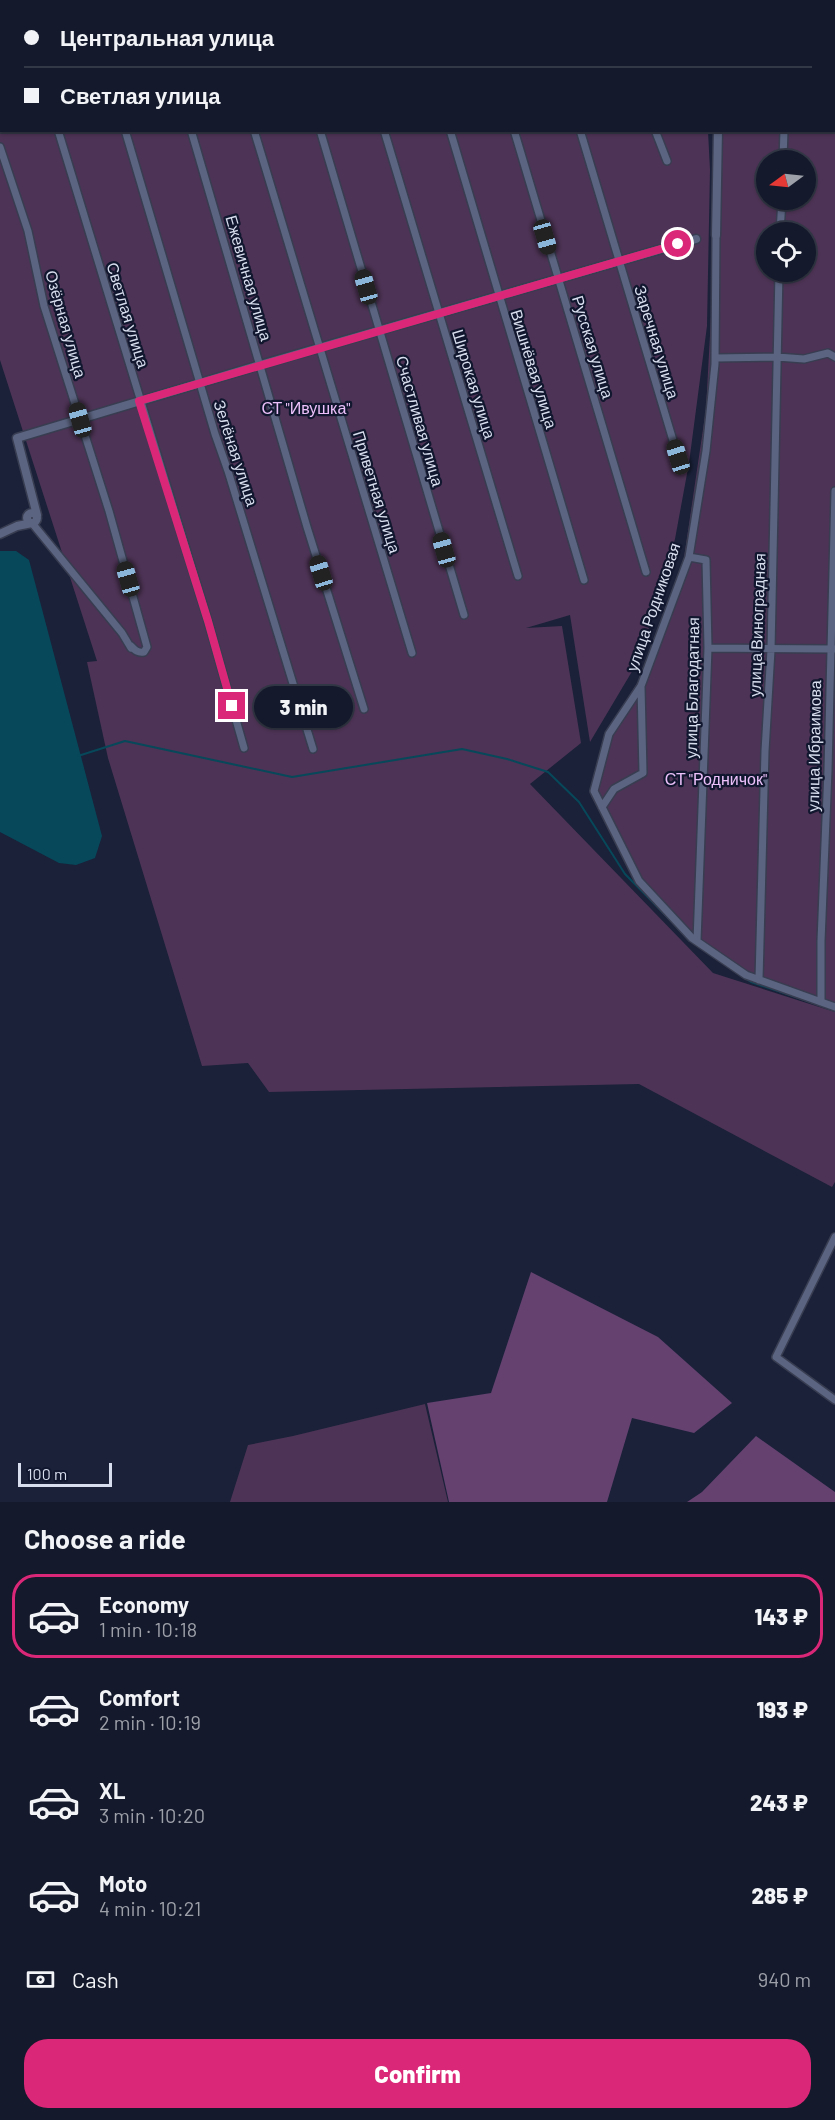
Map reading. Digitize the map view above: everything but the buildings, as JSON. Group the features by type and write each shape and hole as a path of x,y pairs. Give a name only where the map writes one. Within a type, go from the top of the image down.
{"street":[{"name":"Светлая улица","path":"59,132 208,621 244,748"},
{"name":"Зелёная улица","path":"126,132 313,749"},
{"name":"Ежевичная улица","path":"192,132 364,710"},
{"name":"Приветная улица","path":"255,132 412,653"},
{"name":"Счастливая улица","path":"321,132 464,615"},
{"name":"Широкая улица","path":"385,132 518,576"},
{"name":"Вишнёвая улица","path":"451,132 584,580"},
{"name":"Русская улица","path":"515,132 646,572"},
{"name":"Заречная улица","path":"581,132 678,457"},
{"path":"656,132 667,161"},
{"name":"улица Родниковая","path":"718,132 715,358 706,451 689,557 641,686 609,734 594,791 639,881 697,941 746,975 835,1006"},
{"path":"783,150 784,132"},
{"name":"Озёрная улица","path":"0,147 28,231 44,306 109,511 147,647 144,652 132,650 40,530 33,517"},
{"path":"0,534 33,517 33,497 17,438 696,239"},
{"name":"улица Виноградная","path":"759,980 765,751 771,650 779,282"},
{"path":"715,358 804,359 828,353 835,357"},
{"name":"улица Ибраимова","path":"822,1002 821,940 828,782 835,491"},
{"name":"улица Благодатная","path":"689,557 706,560 708,648 697,941"},
{"path":"708,648 832,649"},
{"path":"602,807 614,789 643,773 641,686"},
{"path":"835,1237 833,1248 777,1357 835,1400"}],"green space":[{"name":"СТ \"Ивушка\"","path":"0,132 708,132 710,170 707,326 689,463 675,539 640,658 590,742 570,615 526,628 562,626 581,743 530,784 713,973 835,1012 835,1182 832,1187 639,1084 269,1092 248,1063 202,1066 108,758 87,662 97,661 0,360"},
{"name":"СТ \"Родничок\"","path":"721,132 835,132 835,1003 752,975 688,931 640,885 591,796 607,731 641,677 684,558 706,409"},
{"path":"425,1404 448,1502 230,1502 248,1445"}],"shaded area":[{"path":"531,1272 658,1337 732,1403 694,1433 632,1418 607,1502 449,1502 427,1403 491,1393"},
{"path":"756,1436 835,1492 835,1502 687,1502 702,1492"}],"water":[{"path":"0,551 16,551 29,560 102,836 95,858 76,865 59,863 0,832"}],"waterway":[{"path":"78,756 125,741 292,777 462,749 507,759 548,772 579,802 625,874 688,938"},
{"path":"744,977 751,982 823,1006"}],"route":[{"path":"232,706 208,621 139,401 678,244"}]}
